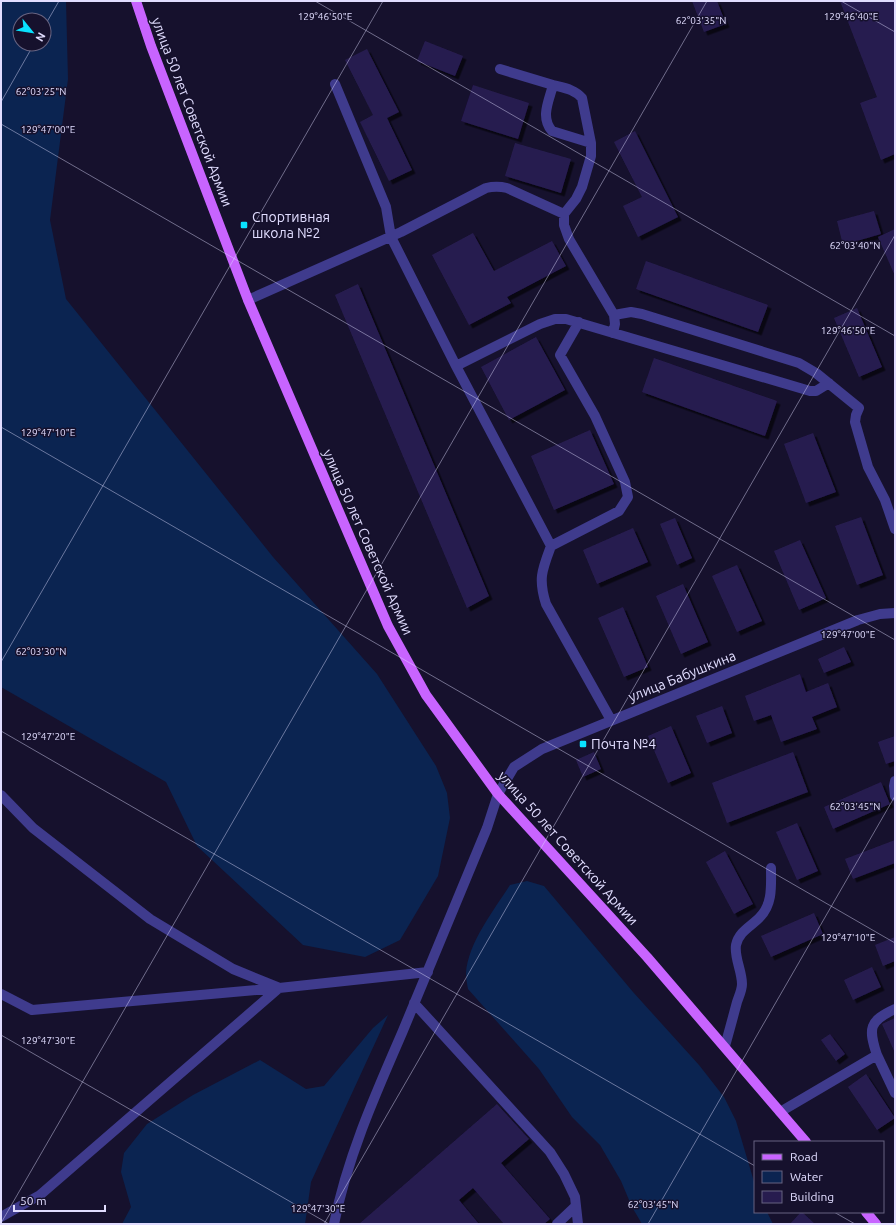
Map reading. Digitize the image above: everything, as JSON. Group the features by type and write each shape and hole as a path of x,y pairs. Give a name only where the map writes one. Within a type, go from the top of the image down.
{"main road":[{"name":"улица 50 лет Советской Армии","path":"136,1 151,46 248,300 388,626 426,695 498,794 647,957 805,1141"},
{"path":"867,1213 876,1224"}],"street":[{"path":"500,68 572,90 577,92 582,98 591,143 591,156 582,187 576,199 564,214 564,225 569,239 614,315 615,324 613,333"},
{"path":"334,84 386,207 391,237 456,366 551,546"},
{"path":"553,85 545,112 548,126 552,131 591,143"},
{"path":"248,300 391,237 492,186 507,188 564,214"},
{"path":"614,315 631,312 642,314 790,359 816,373 859,408 856,415 856,422 868,467 885,500 895,529"},
{"path":"456,366 540,324 555,319 566,319 810,391 816,391 829,383"},
{"path":"578,322 560,355 595,416 625,482 628,497 619,511 551,546 542,570 541,580 542,592 546,604 610,720"},
{"name":"улица Бабушкина","path":"334,1224 350,1161 375,1096 487,828 498,794 514,767 542,749 610,720 858,620 880,614 895,613"},
{"path":"895,781 895,796"},
{"path":"1,795 33,828 150,919 233,968 279,988"},
{"path":"725,1046 742,987 742,976 736,952 736,944 744,931 761,917 767,908 771,898 772,868"},
{"path":"1,994 32,1010 279,988 428,972"},
{"path":"1,1217 40,1195 279,988"},
{"path":"414,1003 550,1152 564,1174 575,1197 578,1224"},
{"path":"895,1009 881,1016 874,1023 872,1031 873,1044 877,1055 895,1093"},
{"path":"780,1112 877,1055"},
{"path":"557,1224 576,1206"}],"water":[{"path":"1,1 66,1 68,79 50,220 66,299 273,557 377,674 436,766 447,793 450,818 438,876 400,940 365,957 303,945 197,846 166,782 1,687"},
{"path":"527,881 544,886 633,992 699,1065 724,1097 736,1121 754,1182 754,1213 768,1213 773,1224 642,1224 632,1207 621,1181 600,1145 572,1117 539,1069 468,989 466,973 471,950 483,927 510,885"},
{"path":"388,1015 311,1182 305,1224 122,1224 131,1207 121,1172 124,1153 147,1124 193,1095 260,1060 306,1089 324,1086 373,1028"}],"building":[{"path":"692,1 717,1 726,24 704,32"},
{"path":"840,1 895,1 895,154 881,160 860,103 877,97"},
{"path":"425,41 463,56 455,76 417,61"},
{"path":"367,49 399,112 387,118 412,170 389,181 360,122 373,115 345,60"},
{"path":"473,85 529,103 518,139 461,121"},
{"path":"635,131 678,217 638,237 623,206 642,197 614,142"},
{"path":"515,143 571,159 561,193 505,176"},
{"path":"874,211 881,234 843,245 837,221"},
{"path":"895,229 895,276 878,237"},
{"path":"473,233 494,271 552,241 566,266 507,297 511,303 469,325 432,255"},
{"path":"646,261 768,305 758,332 636,289"},
{"path":"358,284 489,596 467,608 335,295"},
{"path":"857,308 882,367 859,377 834,318"},
{"path":"536,337 565,390 509,420 481,367"},
{"path":"654,358 777,401 765,436 642,392"},
{"path":"590,430 614,484 554,510 531,456"},
{"path":"813,433 836,492 806,503 784,444"},
{"path":"861,517 883,575 857,585 835,526"},
{"path":"675,518 692,558 677,565 660,524"},
{"path":"633,528 648,562 597,584 583,550"},
{"path":"800,540 826,598 799,610 774,551"},
{"path":"737,565 762,621 737,632 712,576"},
{"path":"683,584 708,642 681,654 656,596"},
{"path":"623,607 648,667 624,677 598,618"},
{"path":"844,647 851,662 824,673 818,659"},
{"path":"800,674 806,692 828,683 837,707 812,717 817,729 781,742 771,715 754,721 745,696"},
{"path":"722,706 732,733 707,743 696,716"},
{"path":"671,726 691,773 668,783 648,736"},
{"path":"895,736 895,761 886,764 878,742"},
{"path":"594,752 601,769 583,777 576,760"},
{"path":"793,752 808,792 727,823 712,783"},
{"path":"881,782 890,804 833,829 824,807"},
{"path":"797,823 818,871 797,880 776,832"},
{"path":"895,840 895,863 853,879 845,859"},
{"path":"725,851 753,904 734,914 706,862"},
{"path":"814,913 823,934 771,957 761,936"},
{"path":"895,937 895,961 883,966 875,945"},
{"path":"872,967 881,987 853,1000 844,980"},
{"path":"895,1018 895,1053 882,1024"},
{"path":"830,1034 845,1054 836,1061 821,1040"},
{"path":"866,1074 895,1118 877,1130 848,1087"},
{"path":"497,1104 529,1139 501,1163 550,1219 544,1224 504,1224 473,1188 459,1200 479,1224 359,1224"},
{"path":"800,1213 803,1213 815,1224 790,1224"}],"place":[{"name":"Спортивная школа №2","path":"244,225"},
{"name":"Почта №4","path":"583,744"}]}
